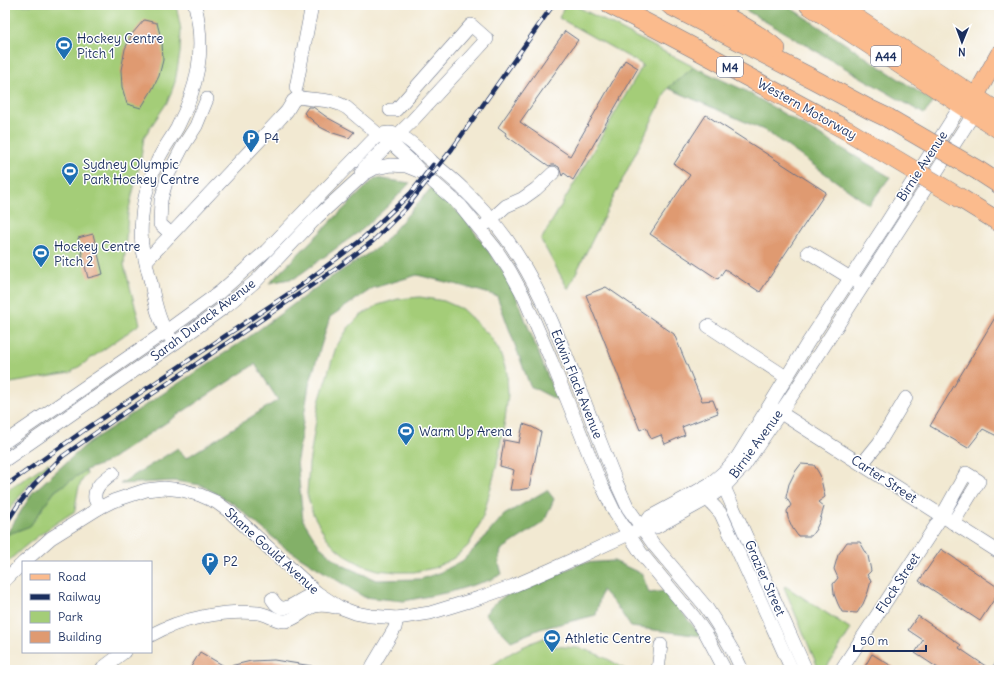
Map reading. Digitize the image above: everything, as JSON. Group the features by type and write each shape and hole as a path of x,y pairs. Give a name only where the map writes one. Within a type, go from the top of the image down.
{"highway":[{"name":"Western Motorway","path":"611,5 848,131 999,222"},
{"name":"M4","path":"670,5 888,118 999,184"},
{"name":"M4","path":"703,5 720,13 766,40 813,79"},
{"name":"A44","path":"809,5 970,105 999,113"},
{"name":"A44","path":"836,5 970,105 999,129"}],"main road":[{"name":"Birnie Avenue","path":"970,105 999,54"}],"street":[{"path":"175,343 165,332 156,306 142,245 142,221 146,191 157,161 177,128 190,99 198,74 200,45 198,18 195,5"},
{"path":"296,88 312,5"},
{"path":"359,178 364,168 412,122 487,39 471,25 396,110 390,110"},
{"path":"146,261 282,117 293,101 298,97 334,101 343,105 379,136 387,133 394,138"},
{"path":"171,234 160,224 161,200 168,175 182,148 196,126 207,99"},
{"name":"Birnie Avenue","path":"642,528 656,527 707,499 717,487 725,471 775,409 797,388 971,118 970,105 958,110 807,344 786,377 775,409"},
{"name":"Sarah Durack Avenue","path":"8,437 165,332 220,292 266,251 357,155 370,142 379,136"},
{"name":"Sarah Durack Avenue","path":"5,460 226,306 257,280 317,217 359,178 369,171 386,165 399,165 416,170 412,162 394,138"},
{"name":"Edwin Flack Avenue","path":"394,138 411,143 462,187 492,219 522,262 536,286 553,324 616,484 628,508 671,566 706,607 734,653 742,670"},
{"path":"480,229 506,206 522,199 536,189 553,173"},
{"name":"Edwin Flack Avenue","path":"433,182 461,206 495,248 510,271 523,295 554,367 614,513 641,553 694,616 706,634 725,670"},
{"path":"808,252 863,285"},
{"path":"708,326 786,377"},
{"path":"862,464 879,443 906,398"},
{"name":"Carter Street","path":"775,409 999,552"},
{"path":"99,508 95,499 96,491 99,485 113,473"},
{"name":"Birnie Avenue","path":"642,528 650,517 688,497 717,487"},
{"name":"Grazier Street","path":"717,487 806,670"},
{"name":"Shane Gould Avenue","path":"26,561 51,538 112,501 146,490 164,488 182,490 200,495 216,502 230,512 316,592 339,607 355,613 397,618 430,614 513,586 556,568 642,528"},
{"path":"707,499 721,514 792,670"},
{"name":"Flock Street","path":"841,670 948,519"},
{"name":"Shane Gould Avenue","path":"5,580 22,565"},
{"path":"272,599 278,607 284,608 290,607 316,592"},
{"path":"309,608 316,592"},
{"path":"152,634 163,628 190,619 218,614 246,612 261,613 283,621 293,618 309,608 319,605 339,607"},
{"path":"371,670 395,628 397,618"},
{"path":"658,670 661,645"},
{"path":"102,670 123,653"}],"green space":[{"name":"Sydney Olympic Park Hockey Centre","path":"5,5 176,5 181,30 180,53 175,82 168,101 144,137 141,158 128,213 124,265 140,324 70,373 5,384"},
{"path":"565,5 574,5 694,67 668,88 568,289 541,240 643,65 559,18"},
{"path":"737,5 786,5 934,102 924,114"},
{"path":"694,67 744,90 890,177 869,205 766,131 668,88"},
{"path":"375,178 410,183 363,229 295,278 269,283"},
{"path":"432,187 465,219 510,281 557,400 530,386 497,296 417,275 373,288 330,317 309,385 297,460 303,520 320,547 342,565 376,580 421,579 441,572 462,561 504,515 547,490 554,499 544,522 501,550 499,563 502,574 490,580 450,592 404,601 364,597 284,547 234,504 201,485 174,481 120,484 178,448 186,458 278,400 255,364 105,463 86,470 55,491 30,526 6,535 33,492 88,443 246,339 324,282 380,246"},
{"name":"Warm Up Arena","path":"420,297 444,301 462,309 490,336 500,352 507,373 508,394 505,420 497,464 486,506 477,530 468,546 454,558 434,568 414,572 378,570 362,565 346,556 326,537 313,514 307,494 309,464 319,402 336,347 349,327 360,316 378,305 398,299"},
{"path":"48,463 50,464 34,478 5,515 5,492"},
{"path":"86,470 87,474 81,482 78,491 75,511 30,542 5,565 5,536 30,526 55,491"},
{"path":"614,561 642,574 649,593 665,591 701,636 631,627 616,605 602,590 596,615 540,629 511,641 485,614 503,597 582,563"},
{"path":"785,586 851,629 825,670 819,670 784,587"},
{"name":"Athletic Centre","path":"552,635 553,646 578,648 591,652 626,670 487,670 502,658 518,649"}],"building":[{"path":"144,20 157,23 162,42 163,60 159,76 141,108 127,104 122,87 121,70 125,49 132,34"},
{"path":"565,31 578,40 520,122 570,156 625,60 638,68 573,180 564,173 562,176 559,167 555,165 549,166 505,135 506,133 498,127"},
{"path":"308,107 313,107 328,118 354,132 349,138 320,127 304,113"},
{"path":"706,115 826,192 760,292 725,269 718,279 650,234 690,175 674,164"},
{"path":"93,234 103,274 88,278 78,238"},
{"path":"606,287 674,334 702,401 713,400 718,413 682,427 685,435 665,444 661,435 651,439 646,427 640,430 586,295"},
{"path":"999,311 999,437 983,429 968,448 930,426"},
{"path":"523,424 541,432 529,488 510,490 514,470 500,466 504,440 519,443"},
{"path":"801,464 814,465 820,475 825,497 818,502 824,507 816,529 811,536 798,536 788,518 787,511 791,505 786,497 789,484"},
{"path":"847,542 860,542 868,556 871,571 867,575 871,581 868,592 857,613 842,612 834,594 833,584 838,578 834,569 838,555"},
{"path":"941,549 999,588 999,592 980,621 919,581"},
{"path":"918,616 961,645 959,648 990,670 941,670 915,653 923,640 908,630"},
{"path":"200,652 226,667 251,661 274,660 312,666 311,670 189,670"},
{"path":"872,654 898,670 863,670"}],"railway":[{"path":"5,525 18,505 34,485 63,456 337,268 373,241 405,209 452,149 553,5"},
{"path":"5,486 86,429 300,286 360,241 411,193 433,165"}],"place":[{"name":"Hockey Centre Pitch 1","path":"64,60"},
{"name":"P4","path":"251,153"},
{"name":"Sydney Olympic Park Hockey Centre","path":"70,186"},
{"name":"Hockey Centre Pitch 2","path":"41,268"},
{"name":"Warm Up Arena","path":"406,446"},
{"name":"P2","path":"210,576"},
{"name":"Athletic Centre","path":"552,653"}]}
